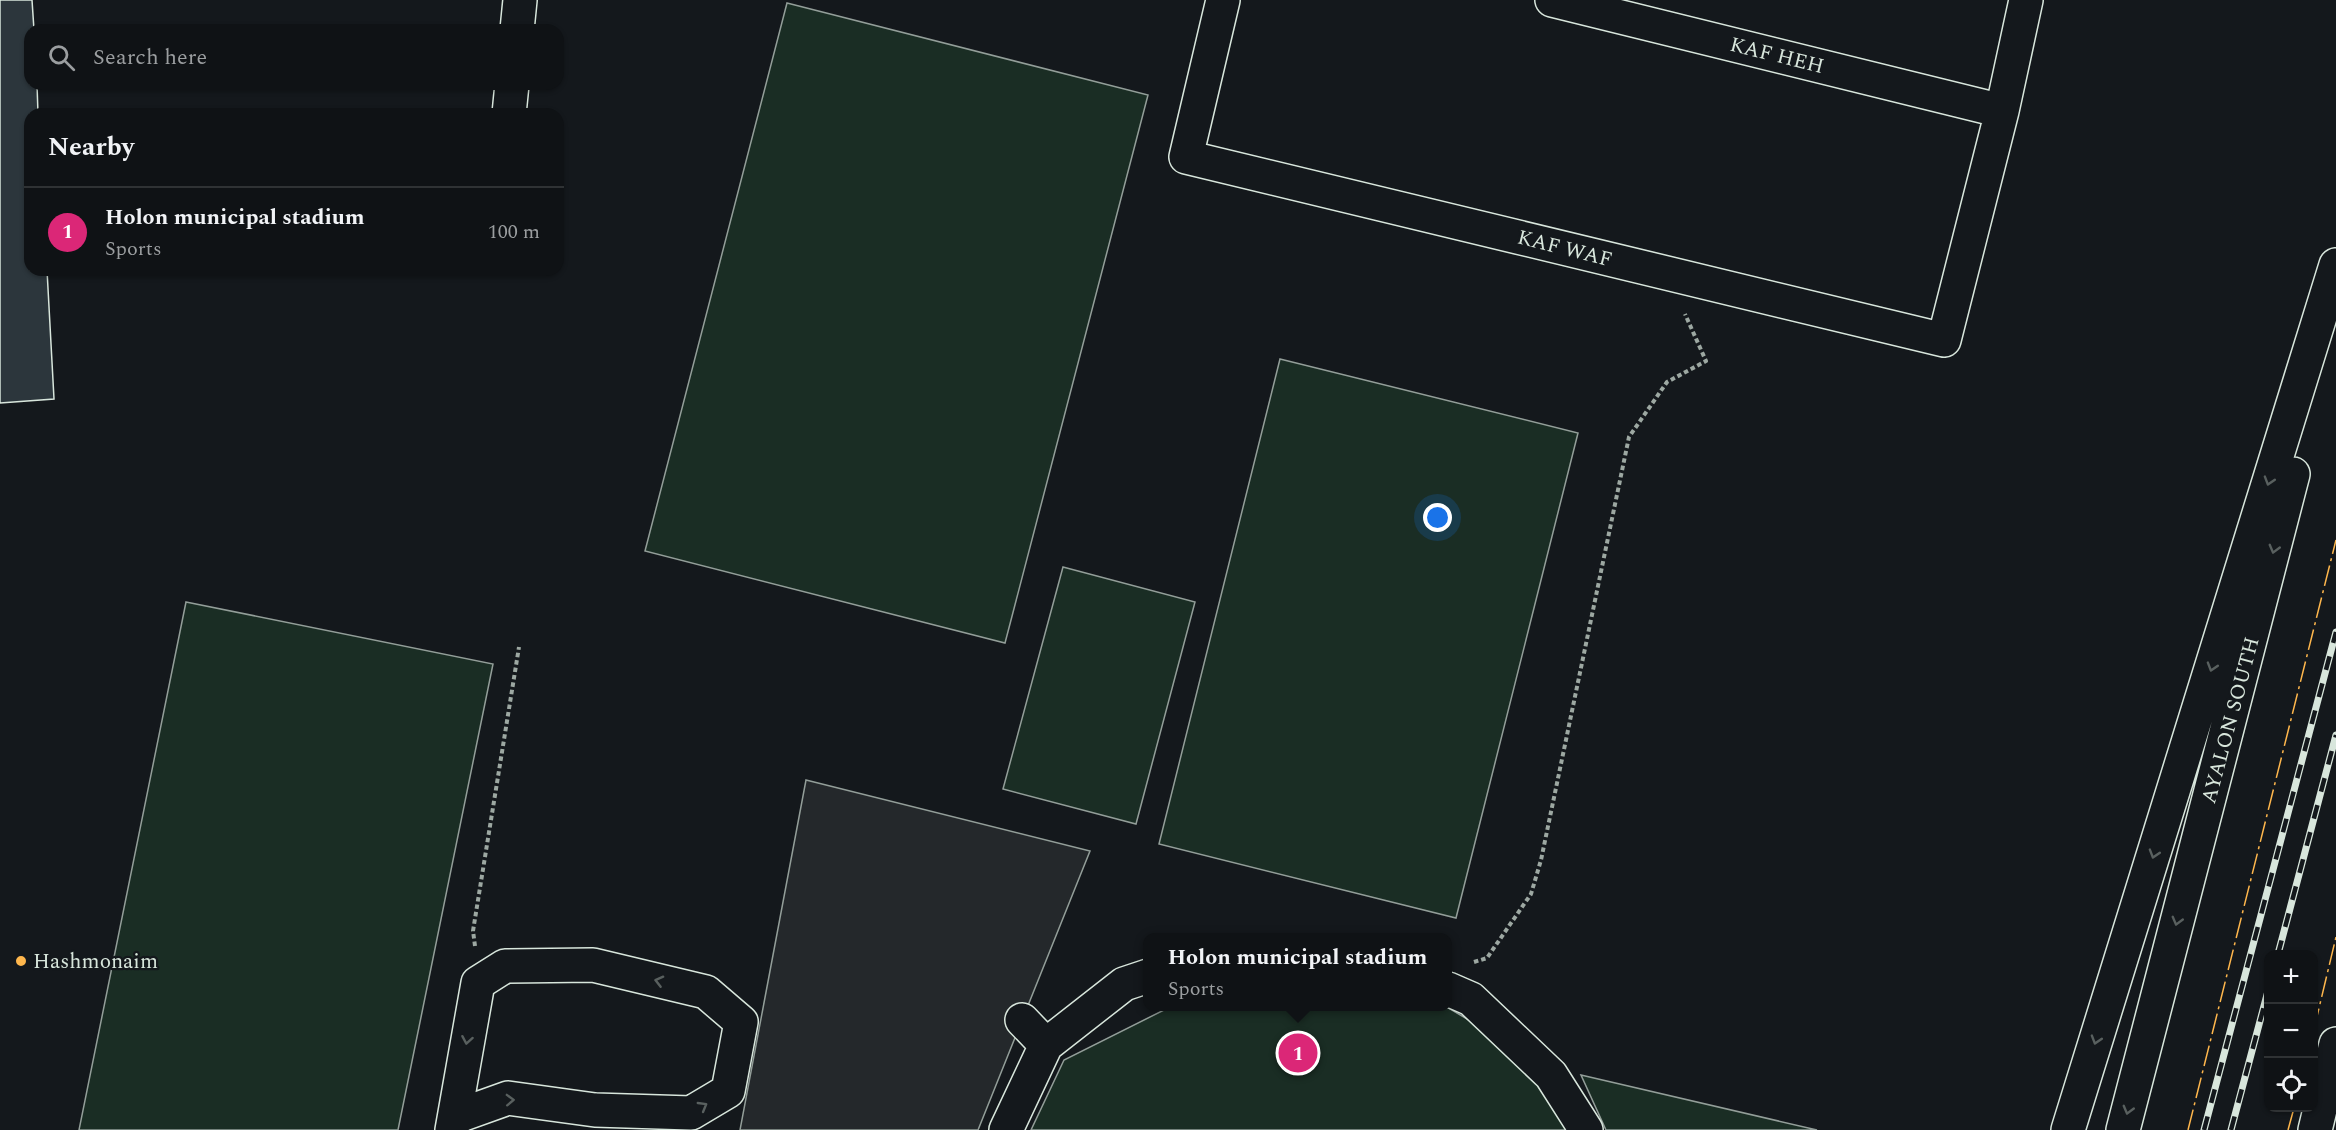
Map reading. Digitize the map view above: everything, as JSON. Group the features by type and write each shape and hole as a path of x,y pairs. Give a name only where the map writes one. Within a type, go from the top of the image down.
{"main road":[{"path":"518,24 520,0"},
{"name":"KAF WAF","path":"1223,0 1186,156 1944,340 2002,111"},
{"name":"KAF HEH","path":"1552,0 2002,111"},
{"path":"2002,111 2026,0"},
{"path":"510,108 511,90"},
{"path":"2068,1130 2336,265"},
{"name":"AYALON SOUTH","path":"2123,1130 2336,309"},
{"path":"593,964 706,992 752,1016 728,1091 691,1113 595,1110 508,1098 454,1123 478,983 505,966 593,964"},
{"path":"1458,977 1471,999 1551,1075 1586,1130"},
{"path":"1006,1130 1046,1045 1124,984 1143,978"},
{"path":"1022,1020 1046,1045"},
{"path":"2315,1130 2336,1044"}],"path":[{"path":"1458,977 1487,958 1531,894 1541,860 1629,437 1666,382 1706,361 1683,310 1694,279"},
{"path":"478,983 473,931 519,647"}],"green space":[{"path":"787,3 1148,95 1005,643 645,551"},
{"path":"1280,359 1578,433 1456,918 1159,844"},
{"path":"1063,567 1195,602 1136,824 1003,789"},
{"path":"186,602 493,664 398,1130 79,1130"},
{"path":"1452,1010 1512,1046 1567,1130 1031,1130 1064,1060 1162,1011"},
{"path":"1581,1075 1817,1130 1606,1130"}],"shaded area":[{"path":"806,780 1090,851 978,1130 740,1130"}],"building":[{"path":"0,0 32,0 34,24 24,24 24,90 37,90 38,108 24,108 24,276 47,276 54,399 0,403"}],"railway":[{"path":"2204,1130 2336,632"},
{"path":"2279,950 2336,735"},
{"path":"2231,1130 2265,1004"}],"power":[{"path":"2188,1130 2336,540"},
{"path":"2318,1012 2336,937"},
{"path":"2288,1130 2293,1112"}],"place":[{"name":"Hashmonaim","path":"21,961"},
{"name":"Holon municipal stadium","path":"1298,1053"}]}
